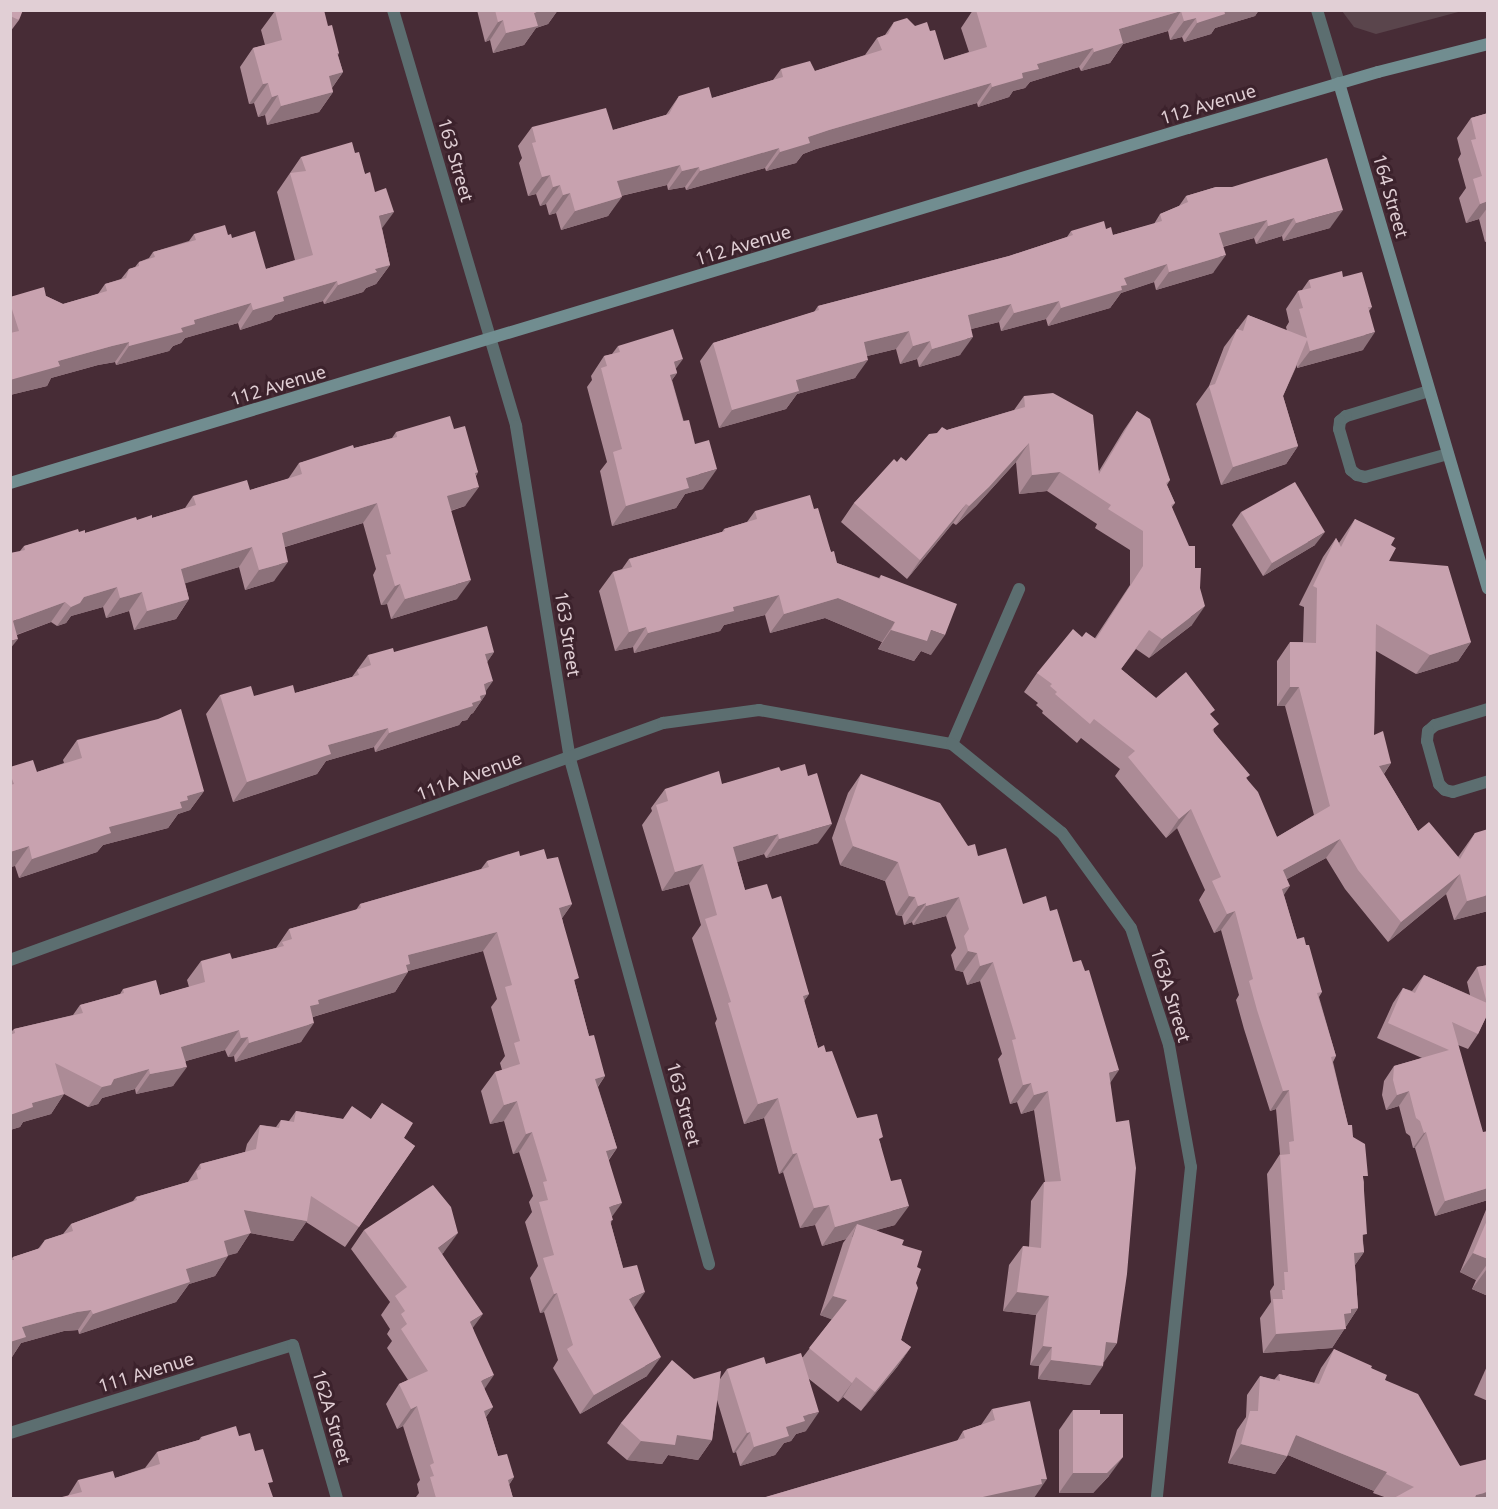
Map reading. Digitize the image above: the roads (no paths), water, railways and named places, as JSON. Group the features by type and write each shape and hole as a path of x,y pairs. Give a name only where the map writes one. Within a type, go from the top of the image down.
{"street":[{"name":"163 Street","path":"393,10 516,426 570,759 709,1264"},
{"name":"164 Street","path":"1317,10 1488,589"},
{"name":"112 Avenue","path":"10,483 490,341 1339,83 1488,44"},
{"path":"1429,391 1346,416 1340,421 1339,429 1351,470 1365,477 1448,454"},
{"path":"952,744 1019,589"},
{"name":"111A Avenue","path":"10,960 570,759 663,723 759,710 952,744"},
{"path":"1488,710 1435,725 1428,731 1427,741 1439,784 1445,790 1453,792 1488,781"},
{"name":"163A Street","path":"952,744 1062,833 1131,928 1169,1045 1191,1167 1157,1498"},
{"name":"111 Avenue","path":"10,1433 293,1345"},
{"name":"162A Street","path":"293,1345 337,1498"}]}
